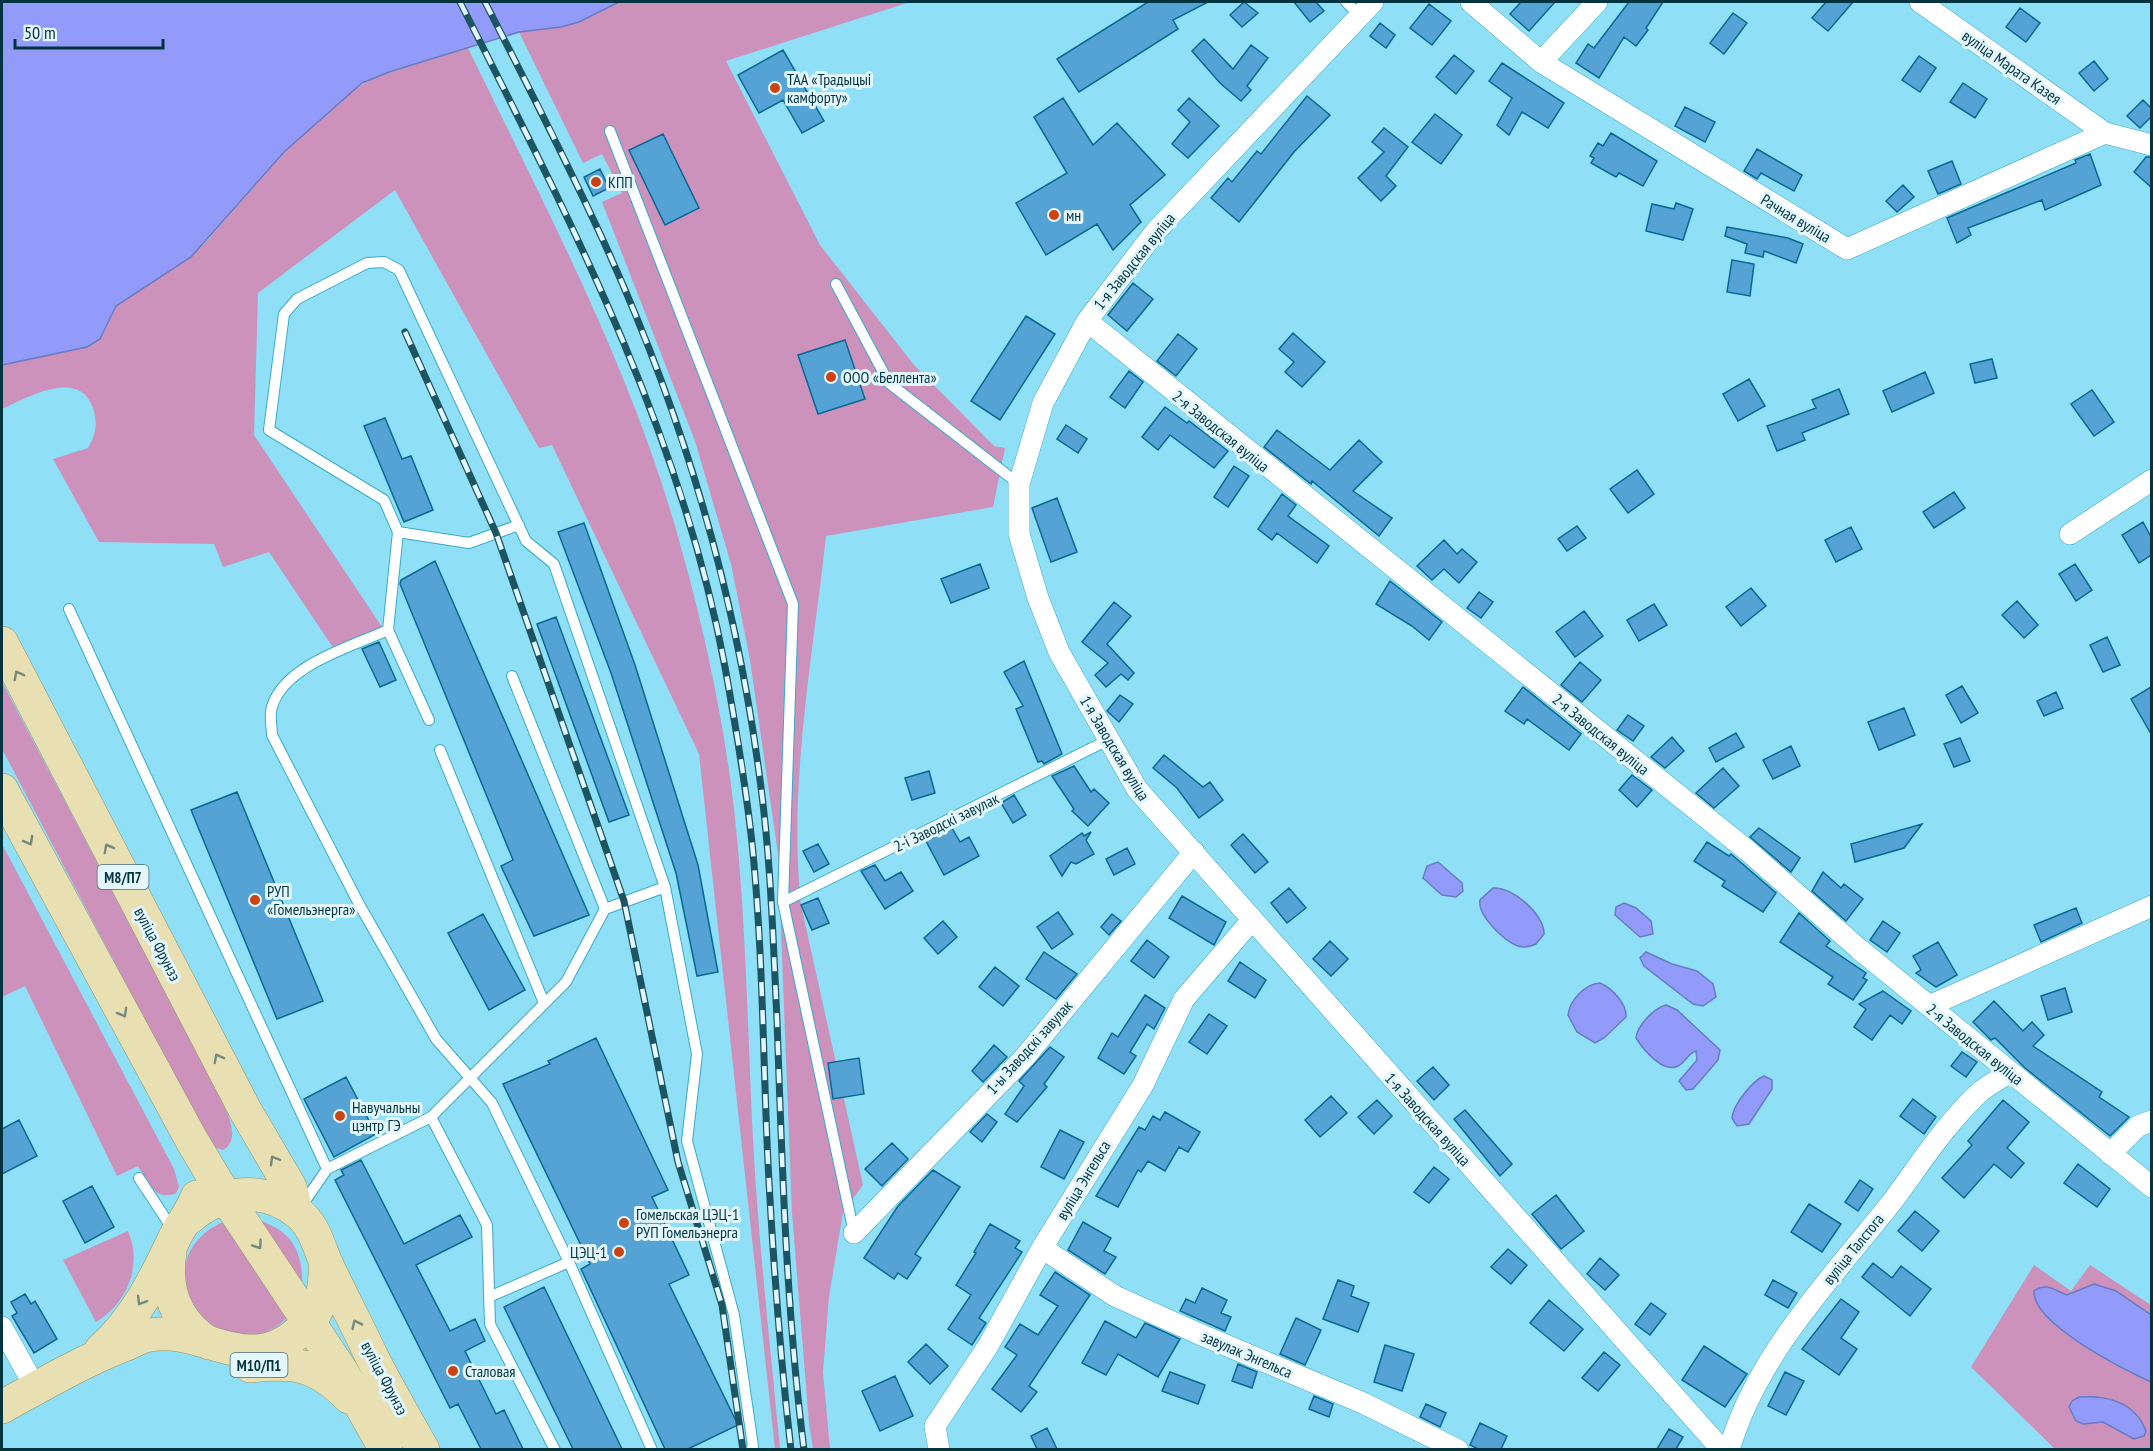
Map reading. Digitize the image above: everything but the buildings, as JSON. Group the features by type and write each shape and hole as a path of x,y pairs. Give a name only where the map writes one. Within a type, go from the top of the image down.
{"main road":[{"name":"вуліца Фрунзэ","path":"2,643 245,1110 290,1187 297,1212"},
{"name":"вуліца Фрунзэ","path":"2,790 191,1139 225,1196 309,1322 380,1436"},
{"name":"М8/П7","path":"94,1356 127,1323 197,1197 200,1179 191,1139"},
{"name":"вуліца Фрунзэ","path":"178,1234 200,1208 225,1196 251,1194 267,1197 297,1212 320,1242 325,1260 372,1356 423,1449"},
{"name":"М8/П7","path":"178,1234 167,1274 170,1297 181,1318 196,1335 216,1347"},
{"name":"М8/П7","path":"2,1407 94,1356 126,1345 143,1336 179,1335 216,1347 243,1352 263,1351 281,1345 309,1322 324,1292 325,1260"},
{"name":"вуліца Фрунзэ","path":"126,1345 173,1348 230,1366 285,1363 306,1367 331,1379 380,1436"}],"street":[{"name":"Рачная вуліца","path":"1472,2 1541,62 1847,249 2105,132"},
{"path":"1541,62 1597,2"},
{"name":"вуліца Марата Казея","path":"1920,2 2105,132"},
{"name":"1-я Заводская вуліца","path":"1359,6 1155,232 1087,321 1043,403 1019,484 1018,534 1038,598 1059,652 1137,789 1164,822 1194,852 1251,921 1732,1449"},
{"path":"2105,132 2151,145"},
{"name":"2-я Заводская вуліца","path":"1087,321 1748,851 1859,949 2151,1187"},
{"path":"2070,534 2151,480"},
{"name":"1-ы Заводскі завулак","path":"854,1233 1024,1058 1194,852"},
{"path":"1929,1006 2151,906"},
{"name":"вуліца Энгельса","path":"939,1449 934,1426 988,1346 1042,1248 1143,1085 1184,999 1251,921"},
{"name":"вуліца Талстога","path":"1732,1449 1749,1398 1785,1338 1827,1281 1951,1125 1980,1092 2010,1072"},
{"path":"2110,1154 2138,1126 2151,1121"},
{"name":"завулак Энгельса","path":"1042,1248 1115,1296 1197,1334 1363,1403 1458,1449"},
{"path":"2,1327 36,1389"}],"lane":[{"path":"610,131 793,604 783,902 854,1233"},
{"path":"429,720 388,630 398,532 384,500 269,430 284,314 297,299 367,263 384,262 399,270 526,541 554,564 665,887 697,1054 687,1141 734,1315 753,1446 751,1449"},
{"path":"836,284 889,383 1019,484"},
{"path":"398,532 469,543 519,525"},
{"path":"69,609 327,1169"},
{"path":"388,630 302,669 281,687 271,709 272,735 359,904 430,1029 492,1103 569,1262 652,1449"},
{"path":"512,676 605,909"},
{"name":"2-і Заводскі завулак","path":"783,902 1108,740"},
{"path":"440,750 544,1004"},
{"path":"297,1212 327,1169 431,1116 470,1078 566,982 605,909 665,887"},
{"path":"431,1116 488,1226 490,1324 555,1449"},
{"path":"139,1178 178,1234"},
{"path":"489,1297 569,1262"}],"shaded area":[{"path":"619,2 910,2 726,61 820,245 914,365 994,446 1005,448 993,507 826,536 804,720 798,813 798,859 801,905 863,1185 843,1212 829,1297 823,1372 830,1449 813,1449 809,1423 792,1213 778,854 750,660 731,564 695,441 602,202 622,193 602,154 583,163 519,32 570,23"},
{"path":"468,48 558,232 640,421 663,486 700,621 722,729 737,838 756,1195 780,1449 775,1449 699,754 552,445 539,448 395,190 258,293 254,435 382,627 334,649 269,552 223,567 214,544 99,542 53,459 88,448 91,443 95,419 93,408 86,396 76,389 64,387 51,389 24,398 2,409 2,365 93,344 105,331 116,306 204,244 284,152 351,91 375,77"},
{"path":"2,682 222,1100 232,1127 231,1140 223,1150 216,1148 209,1141 2,749"},
{"path":"2,844 174,1169 179,1187 176,1193 162,1195 157,1193 148,1184 138,1166 117,1176 25,986 2,997"},
{"path":"253,1219 277,1229 293,1243 301,1264 302,1289"},
{"path":"227,1220 292,1313 266,1332 240,1336 216,1327 197,1310 186,1287 186,1263 199,1239"},
{"path":"128,1231 134,1257 129,1282 116,1305 96,1322 63,1260"},
{"path":"2034,1265 2071,1291 2090,1265 2151,1305 2151,1449 2055,1449 1971,1367"}],"water":[{"path":"2,2 619,2 579,22 561,27 519,32 389,72 362,83 284,152 191,257 116,306 100,339 87,347 2,365"},
{"path":"1438,862 1462,883 1463,891 1456,897 1442,895 1423,878 1427,866"},
{"path":"1493,888 1518,897 1533,911 1543,926 1544,934 1536,944 1518,946 1499,933 1487,920 1480,906 1480,900"},
{"path":"1624,903 1636,908 1651,921 1653,934 1640,937 1615,915 1616,907"},
{"path":"1646,952 1672,964 1697,971 1713,984 1716,997 1703,1006 1693,1004 1644,966 1640,958"},
{"path":"1600,983 1618,997 1626,1012 1626,1017 1604,1038 1595,1043 1577,1032 1568,1015 1569,1009 1579,994 1589,986"},
{"path":"1666,1005 1677,1010 1720,1050 1718,1060 1693,1089 1686,1090 1679,1081 1697,1060 1696,1051 1678,1066 1666,1067 1654,1059 1636,1038 1639,1028 1647,1018"},
{"path":"1764,1076 1772,1080 1772,1089 1749,1124 1737,1126 1732,1118 1739,1100"},
{"path":"2094,1284 2116,1291 2151,1315 2151,1382 2102,1357 2063,1331 2037,1304 2034,1291 2046,1287 2067,1295"},
{"path":"2079,1397 2100,1397 2119,1402 2135,1413 2141,1421 2146,1431 2144,1436 2134,1439 2103,1422 2083,1424 2076,1421 2069,1407 2072,1401"}],"railway":[{"path":"460,2 540,162 616,325 650,408 680,493 705,579 725,667 753,853 761,969 772,1235 791,1450"},
{"path":"485,2 602,238 657,369 702,503 736,640 750,710 767,840 789,1289 804,1450"},
{"path":"405,332 496,533 624,901 678,1162 722,1305 743,1450"}],"place":[{"name":"ТАА «Традыцыі камфорту»","path":"775,88"},
{"name":"КПП","path":"596,182"},
{"name":"мн","path":"1054,215"},
{"name":"ООО «Беллента»","path":"831,377"},
{"name":"РУП «Гомельэнерга»","path":"255,900"},
{"name":"Навучальны цэнтр ГЭ","path":"340,1116"},
{"name":"Гомельская ЦЭЦ-1 РУП Гомельэнерга","path":"624,1223"},
{"name":"ЦЭЦ-1","path":"619,1252"},
{"name":"Сталовая","path":"453,1371"}]}
